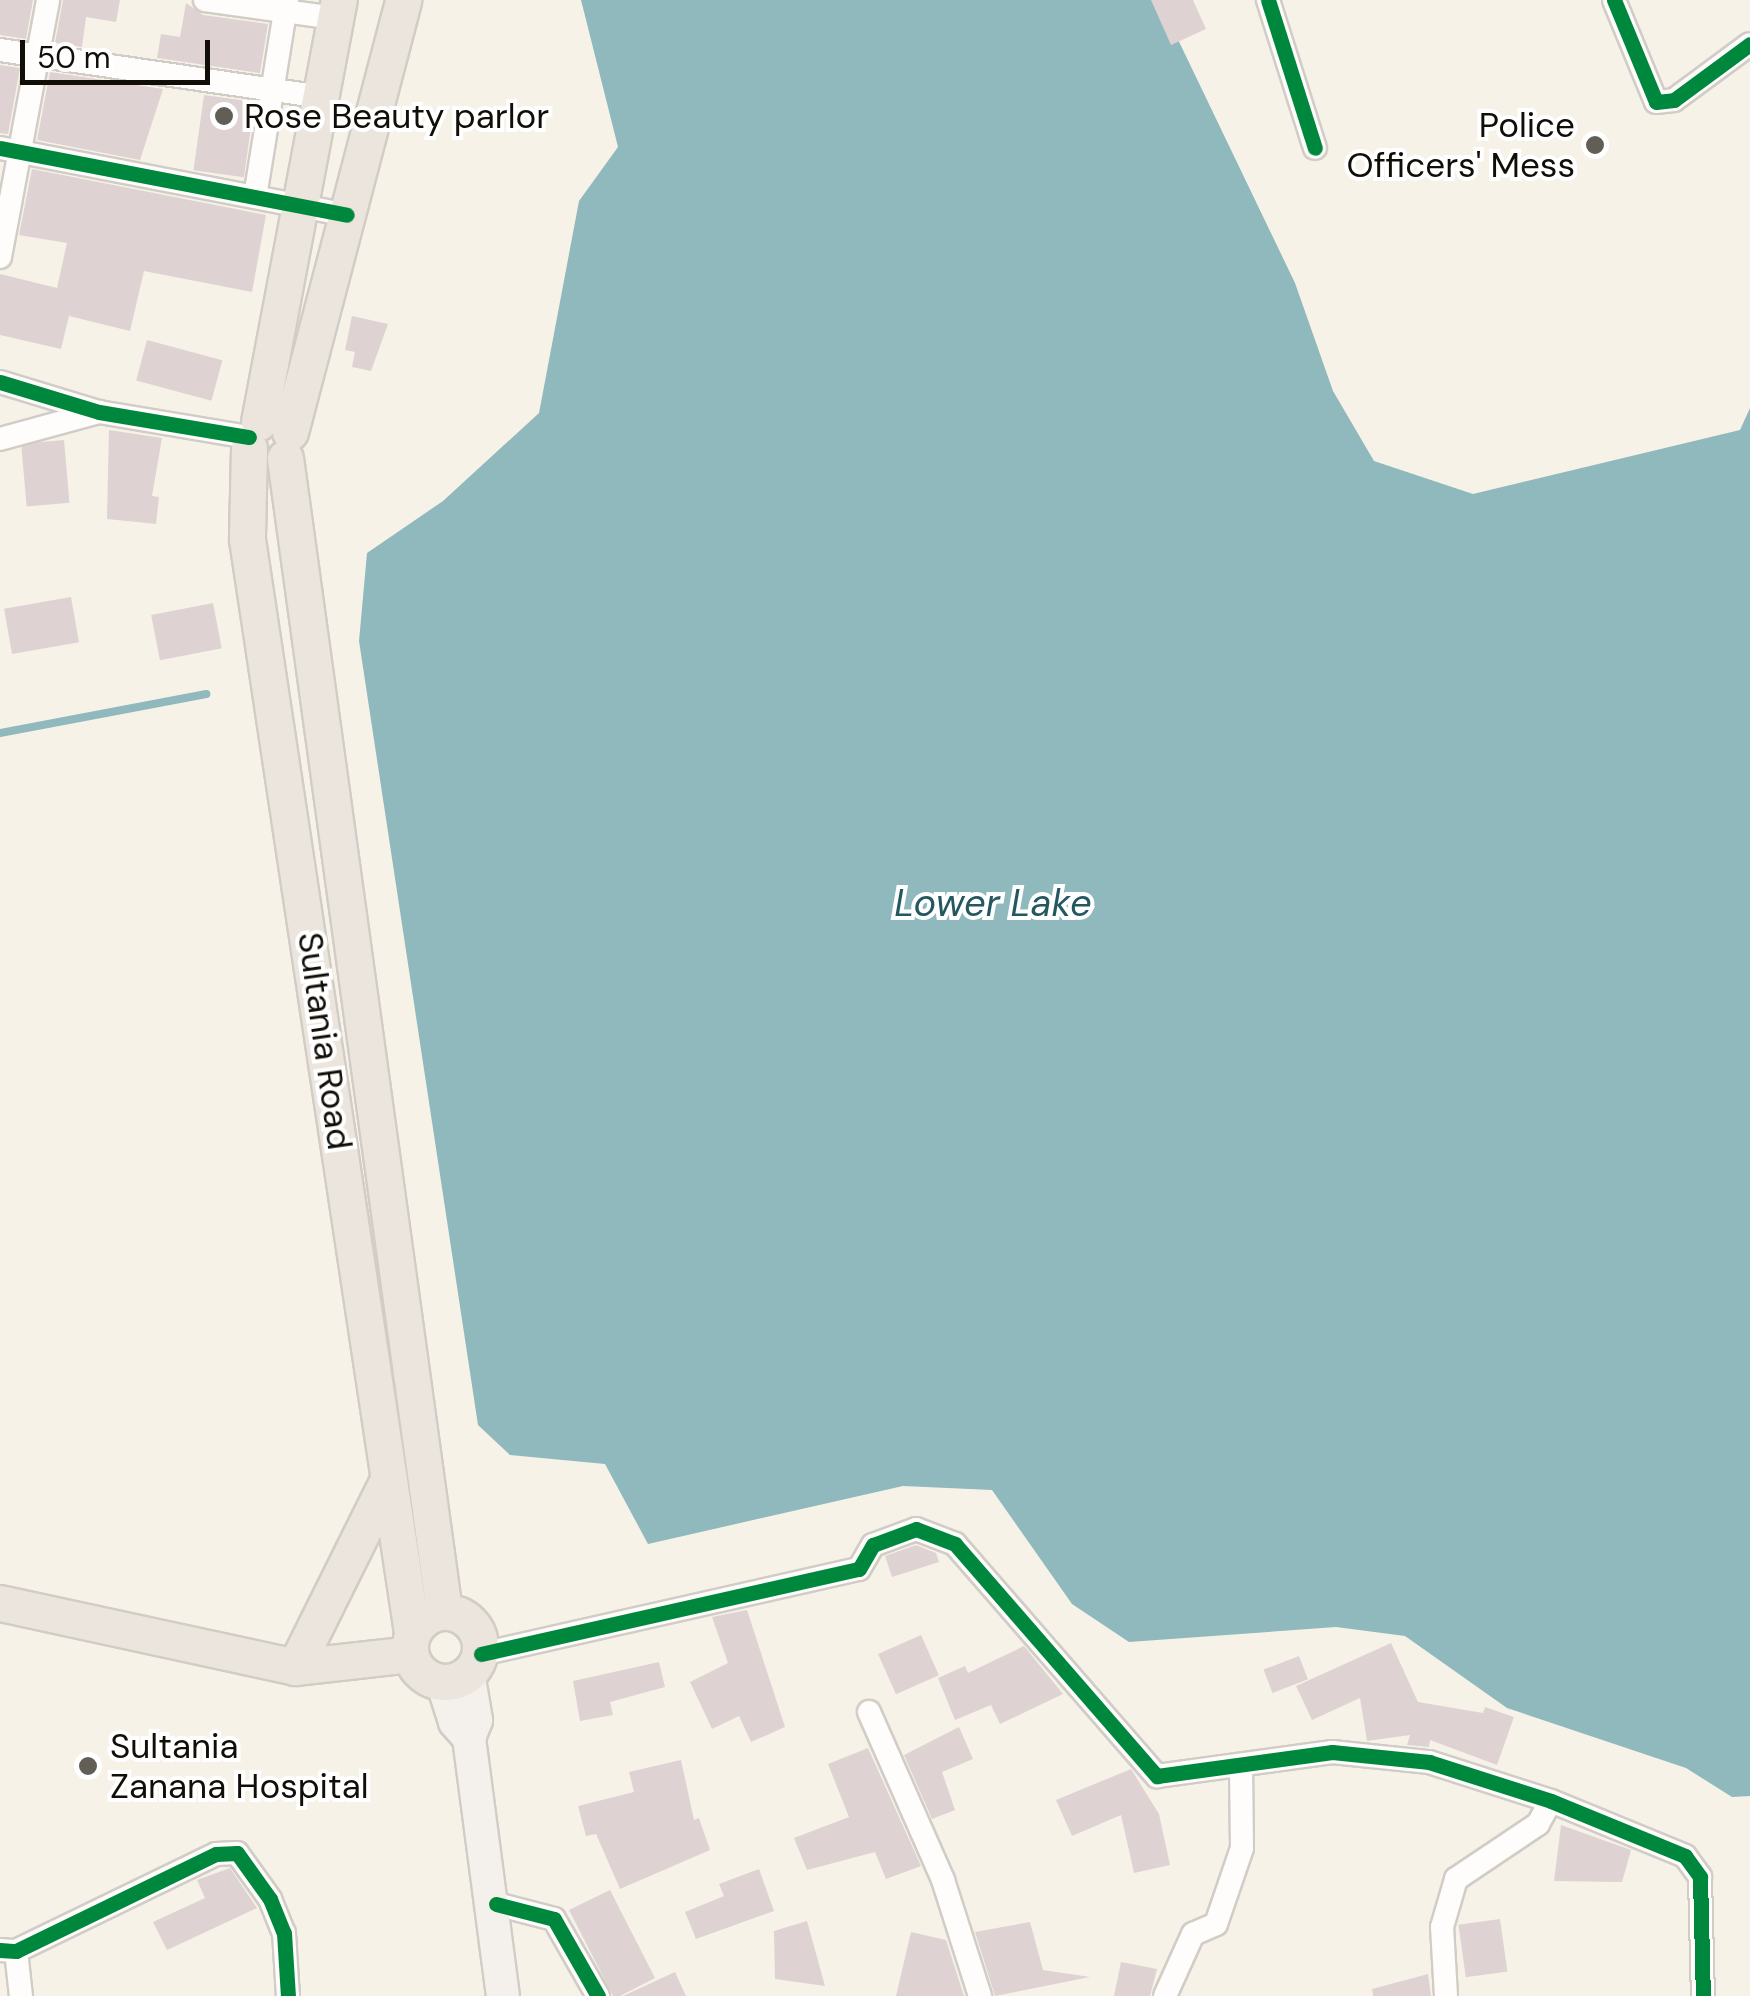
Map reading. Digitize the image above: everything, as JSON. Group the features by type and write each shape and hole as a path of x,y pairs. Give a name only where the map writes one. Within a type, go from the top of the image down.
{"main road":[{"name":"Sultania Road","path":"403,0 347,215 266,439 444,1611"},
{"name":"Sultania Road","path":"337,9 295,206 266,439 247,539 411,1644"},
{"path":"295,1667 387,1482"},
{"path":"0,1603 295,1667 411,1644"},
{"path":"411,1644 425,1617 444,1611 474,1625 464,1670 476,1720 469,1738 496,1904 503,1996"},
{"path":"411,1644 428,1679 464,1670"}],"street":[{"path":"0,257 10,150 38,56 48,0"},
{"path":"206,0 337,9"},
{"path":"1268,0 1315,148"},
{"path":"1614,0 1656,102 1674,100 1750,44"},
{"path":"255,197 286,7"},
{"path":"0,50 317,96"},
{"path":"10,150 347,215"},
{"path":"0,382 99,412 266,439"},
{"path":"0,438 99,412"},
{"path":"464,1670 860,1569 873,1545 916,1529 955,1544 1157,1776 1332,1752 1430,1762 1551,1801 1686,1856 1700,1877 1703,1996"},
{"path":"869,1712 943,1880 980,1996"},
{"path":"1165,1996 1193,1934 1216,1924 1242,1848 1241,1766"},
{"path":"1446,1996 1442,1928 1456,1879 1538,1824 1551,1801"},
{"path":"21,1996 8,1951 216,1854 237,1853 270,1900 284,1933 288,1996"},
{"path":"496,1904 554,1919 598,1996"}],"water":[{"name":"Lower Lake","path":"581,0 1159,0 1295,283 1333,391 1374,461 1473,494 1740,430 1750,408 1750,1796 1732,1797 1686,1768 1507,1708 1405,1636 1336,1627 1129,1642 1072,1604 992,1490 903,1486 648,1544 605,1464 510,1455 478,1425 359,641 367,553 443,501 539,413 579,201 618,147"}],"building":[{"path":"0,0 33,0 26,39 0,35"},
{"path":"63,0 120,0 116,22 86,17 82,47 55,43"},
{"path":"1151,0 1193,0 1206,29 1171,45"},
{"path":"186,3 203,15 268,24 260,73 157,58 161,34 180,37"},
{"path":"0,65 20,68 8,134 0,133"},
{"path":"50,72 163,89 140,160 37,140"},
{"path":"204,95 255,102 244,177 193,170"},
{"path":"32,169 266,215 252,292 144,271 130,331 69,316 61,349 0,335 0,274 57,288 67,243 19,235"},
{"path":"352,316 388,324 371,371 352,367 355,352 345,350"},
{"path":"147,340 222,360 211,401 136,381"},
{"path":"109,430 162,438 152,496 159,497 156,524 107,519"},
{"path":"64,440 69,503 27,507 21,444"},
{"path":"71,597 79,642 12,654 4,609"},
{"path":"213,603 222,648 160,660 151,615"},
{"path":"916,1545 936,1553 939,1562 892,1577 885,1556"},
{"path":"747,1610 785,1727 751,1742 739,1716 712,1729 690,1682 728,1663 712,1617"},
{"path":"921,1635 939,1675 896,1694 878,1654"},
{"path":"1391,1643 1418,1702 1483,1713 1485,1707 1514,1717 1497,1765 1430,1740 1429,1747 1407,1745 1410,1735 1367,1741 1360,1698 1312,1720 1296,1686"},
{"path":"1024,1646 1063,1694 1000,1724 991,1705 955,1720 938,1678 965,1666 968,1673"},
{"path":"1299,1656 1308,1679 1272,1693 1264,1670"},
{"path":"659,1662 665,1687 610,1702 613,1715 580,1721 573,1681"},
{"path":"959,1727 973,1759 942,1772 955,1810 932,1819 904,1755"},
{"path":"868,1748 921,1866 886,1879 875,1852 807,1870 794,1838 849,1817 828,1764"},
{"path":"681,1760 694,1820 699,1818 710,1850 620,1889 596,1834 586,1836 578,1806 634,1792 629,1772"},
{"path":"1131,1769 1159,1814 1170,1865 1134,1873 1121,1815 1072,1836 1056,1800"},
{"path":"1561,1825 1631,1850 1622,1882 1554,1881"},
{"path":"230,1868 257,1908 167,1950 153,1922 205,1898 197,1880"},
{"path":"759,1869 774,1911 696,1939 685,1912 724,1896 719,1884"},
{"path":"610,1890 655,1978 620,1996 613,1996 569,1910"},
{"path":"1500,1919 1507,1971 1466,1977 1458,1925"},
{"path":"807,1921 825,1986 775,1979 774,1931"},
{"path":"1030,1922 1043,1970 1090,1977 995,1996 975,1932"},
{"path":"911,1932 946,1940 964,1996 896,1996"},
{"path":"1121,1962 1157,1969 1150,1996 1114,1996"},
{"path":"675,1972 686,1996 623,1996"},
{"path":"1428,1974 1431,1996 1373,1996 1372,1989"}],"waterway":[{"path":"0,733 206,694"}],"cycle path":[{"path":"1268,0 1315,148"},
{"path":"1614,0 1656,102 1674,100 1750,44"},
{"path":"0,148 347,215"},
{"path":"0,382 99,412 249,437"},
{"path":"481,1654 859,1569 873,1545 916,1529 955,1544 1157,1776 1332,1752 1429,1762 1551,1801 1685,1856 1700,1877 1703,1996"},
{"path":"0,1950 16,1951 216,1854 237,1853 270,1899 284,1933 288,1996"},
{"path":"496,1904 554,1919 598,1996"}],"place":[{"name":"Rose Beauty parlor","path":"224,116"},
{"name":"Police Officers' Mess","path":"1595,145"},
{"name":"Sultania Zanana Hospital","path":"88,1766"}]}
